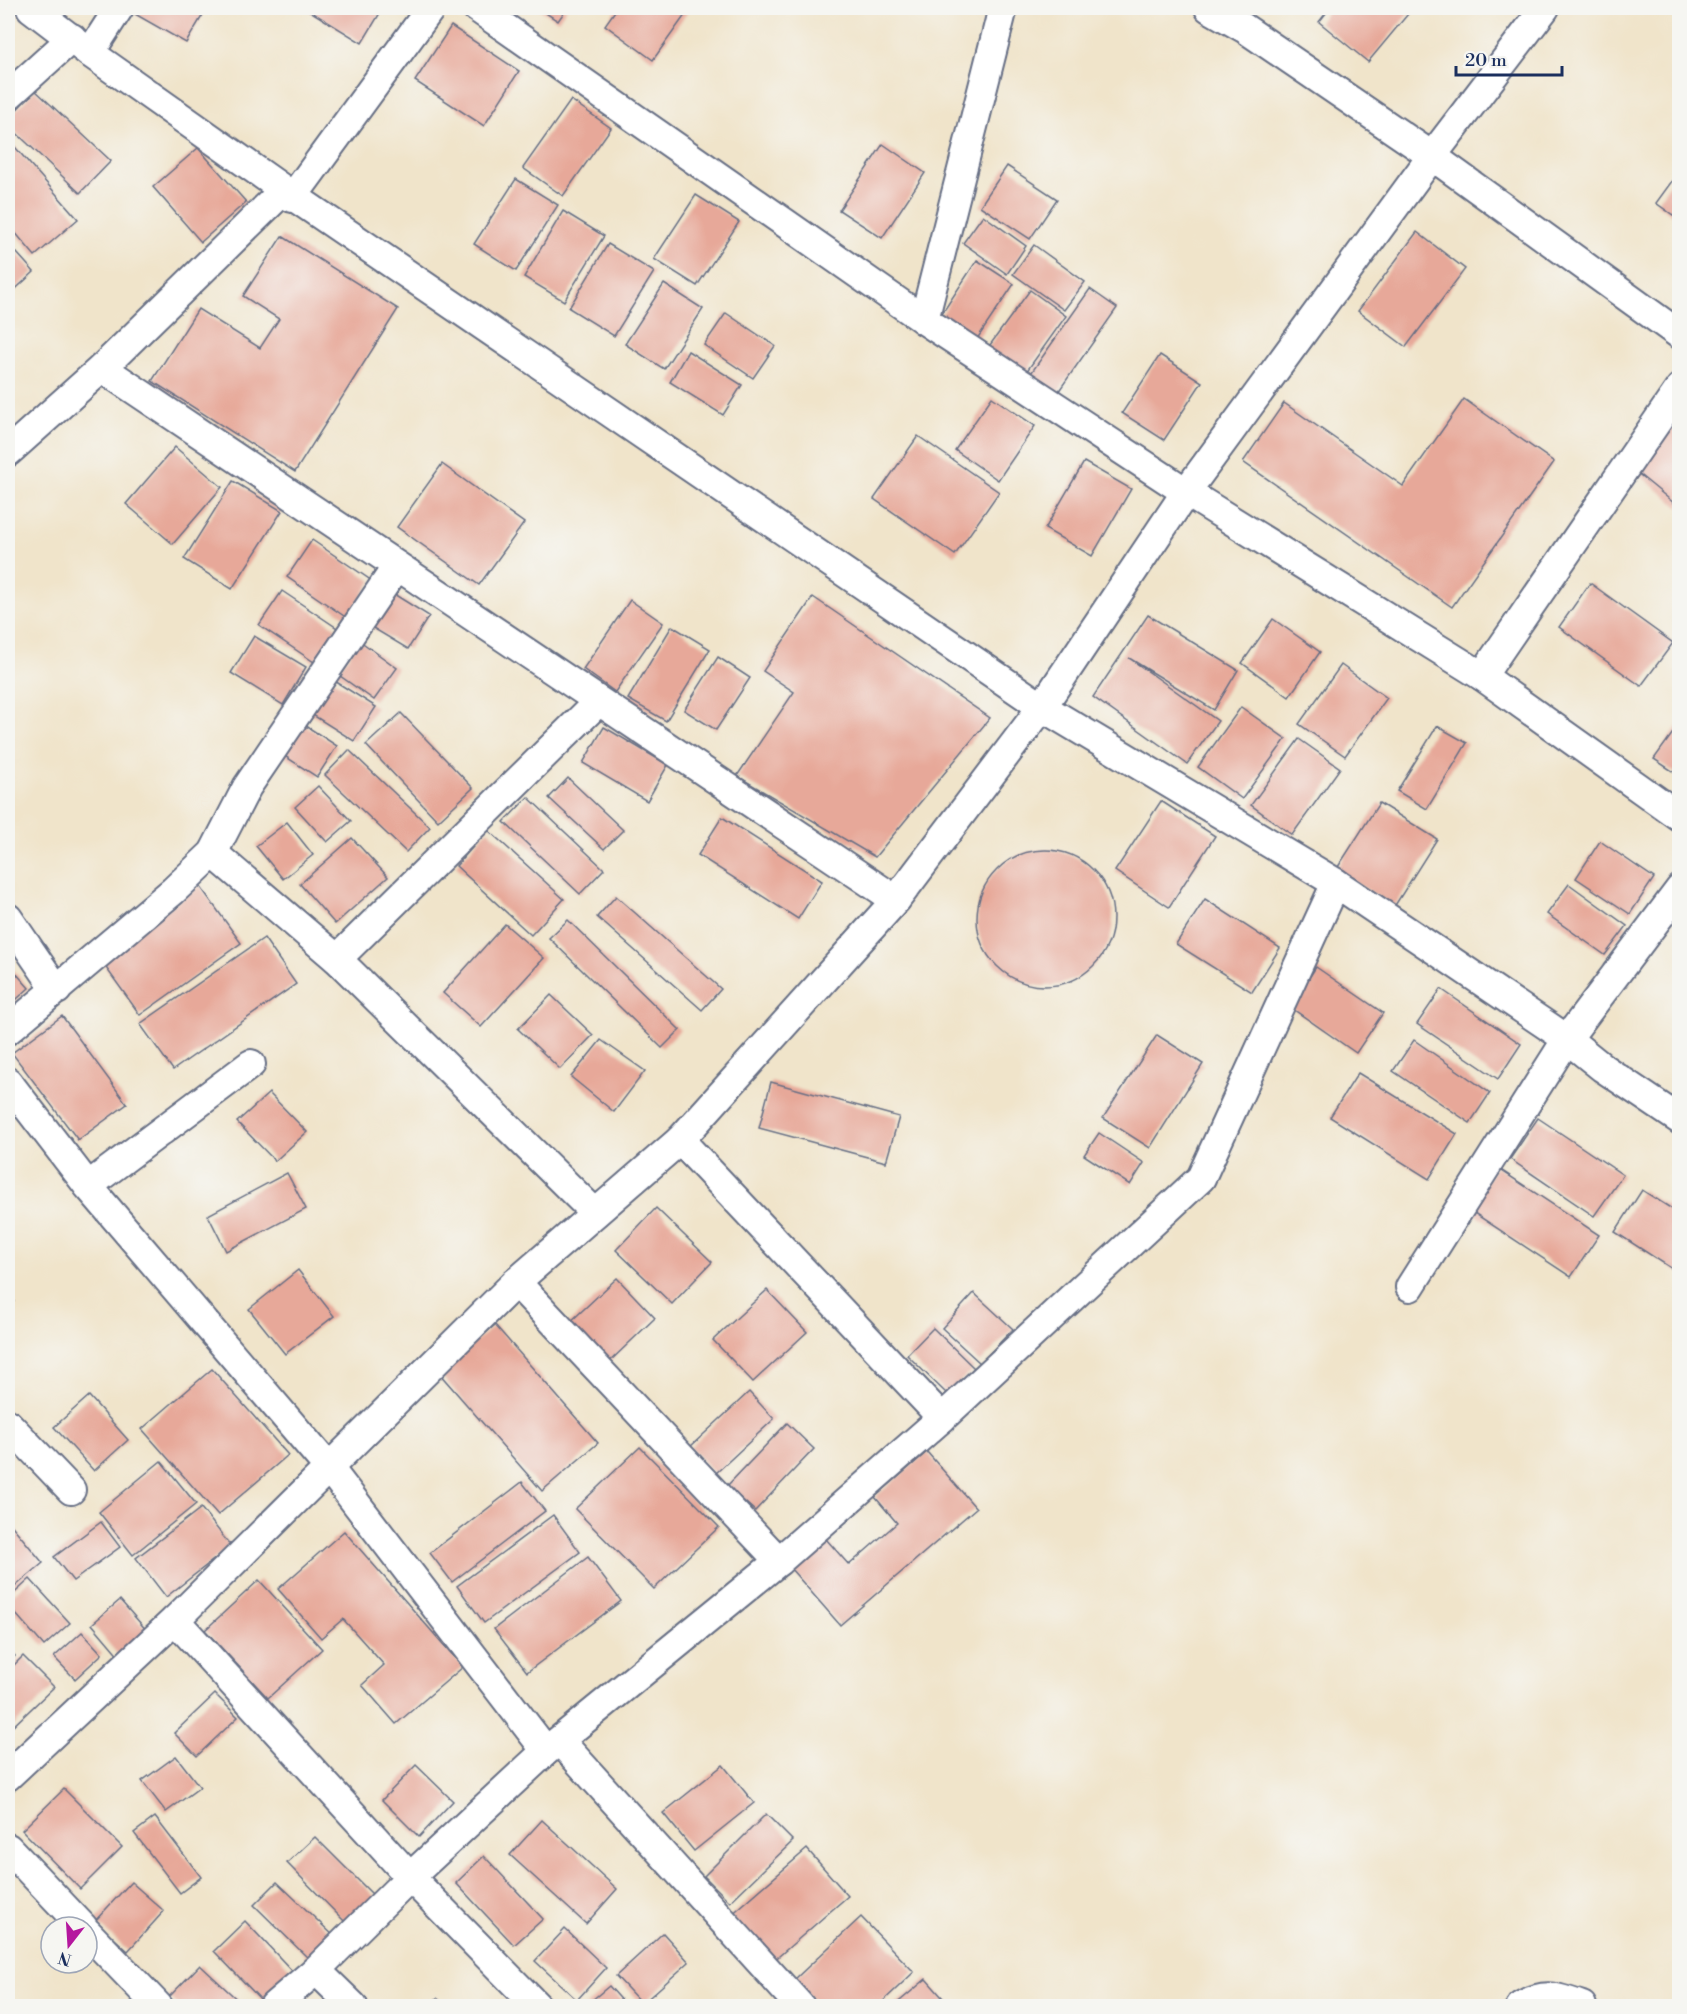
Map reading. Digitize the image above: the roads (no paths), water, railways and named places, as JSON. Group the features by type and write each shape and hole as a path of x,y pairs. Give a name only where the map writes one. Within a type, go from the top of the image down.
{"street":[{"path":"31,8 288,194 1042,707 1336,883 1567,1039 1603,1068 1680,1120"},
{"path":"8,96 81,45 118,8"},
{"path":"8,452 102,368 288,194 432,8"},
{"path":"477,8 924,320 1186,492 1482,676 1680,817"},
{"path":"924,320 1003,8"},
{"path":"1209,8 1244,28 1432,156 1680,335"},
{"path":"8,1776 175,1620 516,1282 680,1140 896,900 1042,707 1186,492 1432,156 1545,8"},
{"path":"102,368 896,900"},
{"path":"1482,676 1680,388"},
{"path":"8,1030 213,854 247,787 397,566"},
{"path":"337,959 598,702"},
{"path":"213,854 337,959 595,1213"},
{"path":"274,2007 316,1970 410,1877 553,1746 779,1562 942,1418 1201,1178 1336,883"},
{"path":"1410,1287 1567,1039 1680,889"},
{"path":"8,918 57,990"},
{"path":"88,1186 251,1064"},
{"path":"8,1082 88,1186 328,1468 553,1746 800,2007"},
{"path":"680,1140 942,1418"},
{"path":"516,1282 779,1562"},
{"path":"8,1424 71,1490"},
{"path":"175,1620 410,1877 537,2007"},
{"path":"8,1848 72,1915"},
{"path":"99,1945 158,2007"},
{"path":"316,1970 353,2007"},
{"path":"1521,2007 1537,1997 1564,2000 1582,2007"}]}
